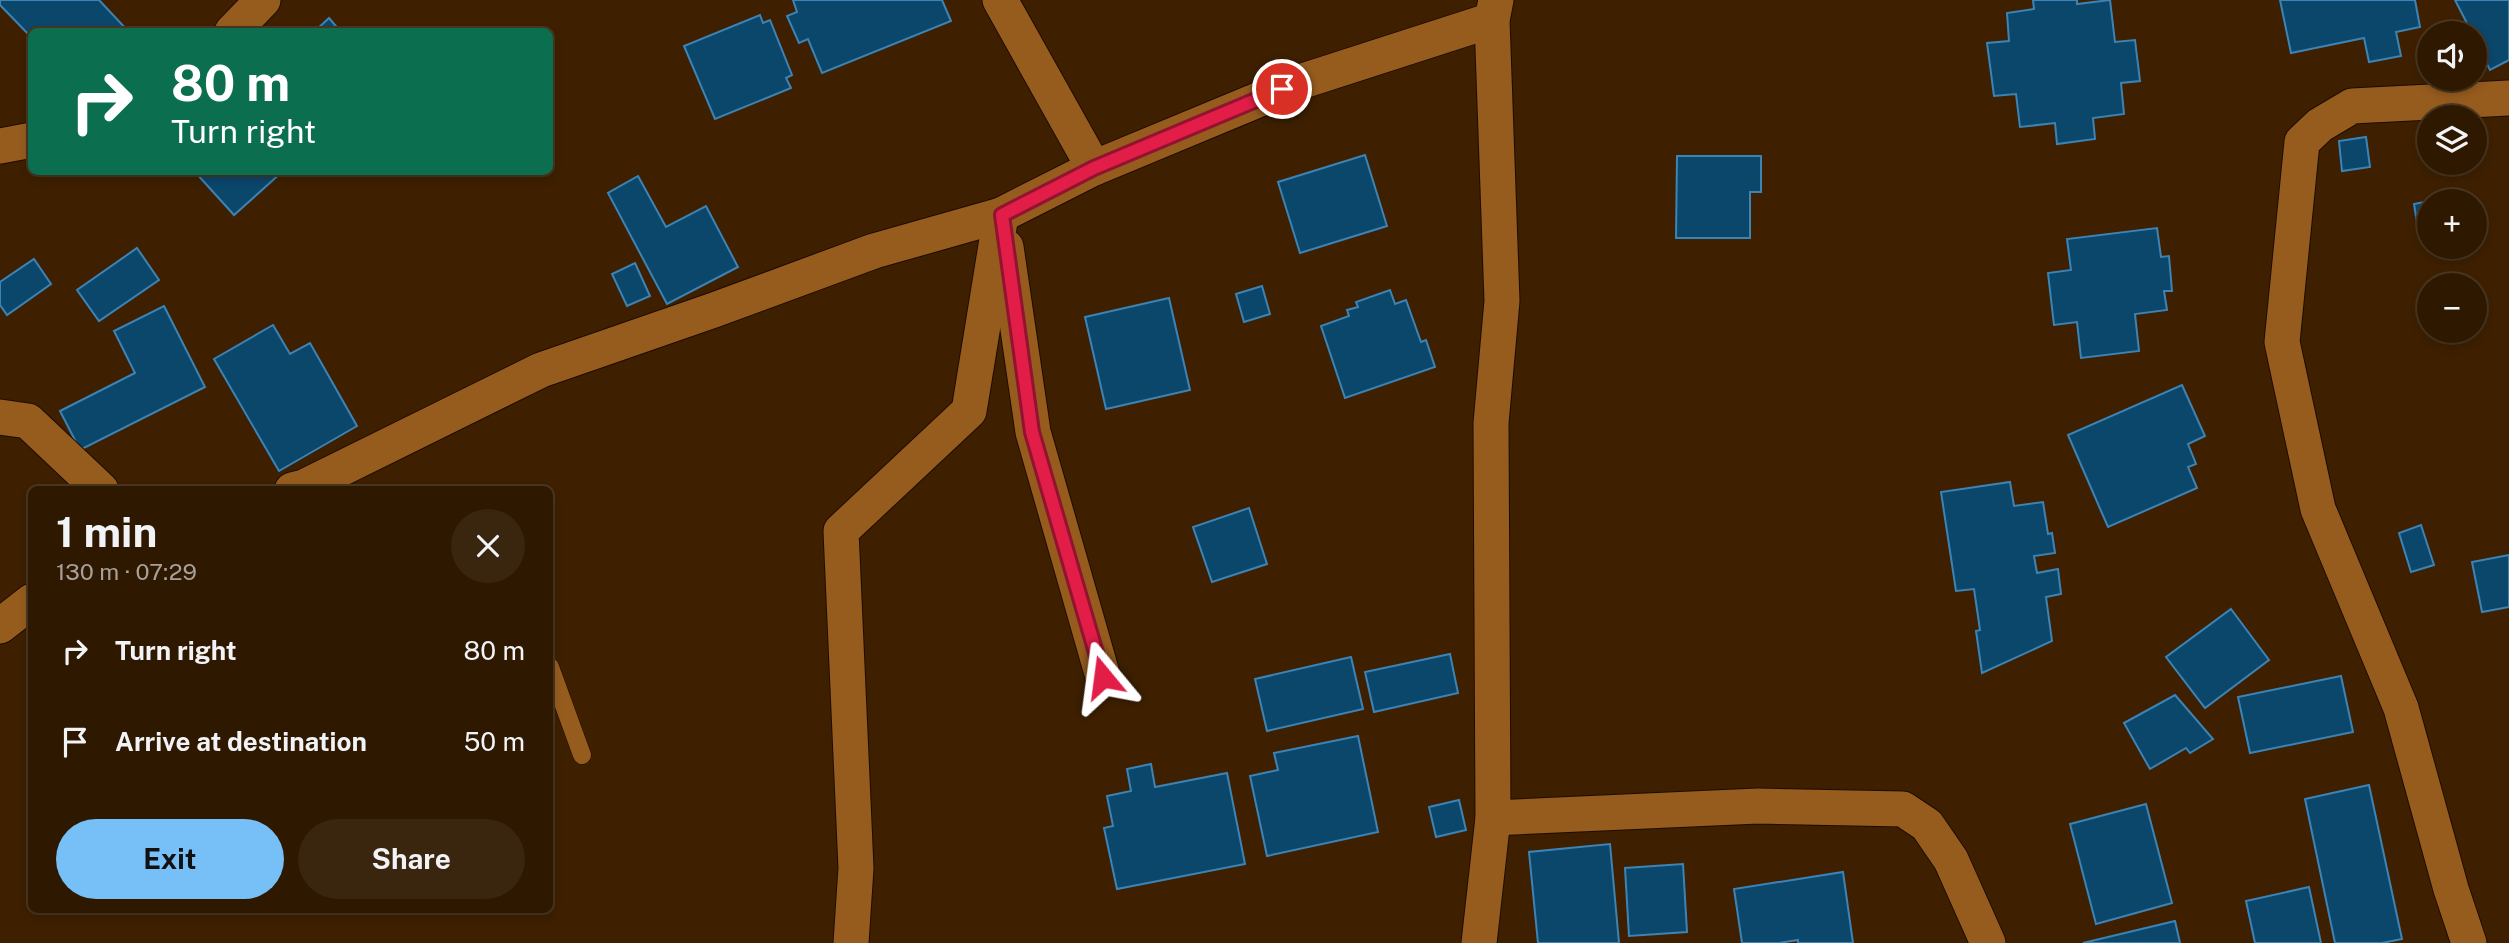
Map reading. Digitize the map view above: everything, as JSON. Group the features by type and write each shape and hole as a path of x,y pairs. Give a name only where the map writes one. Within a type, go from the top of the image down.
{"street":[{"path":"236,28 263,0"},
{"path":"1000,0 1094,168"},
{"path":"307,486 340,477 541,370 874,251 1002,215 1094,168 1306,80 1494,10 1502,301 1491,423 1493,818 1479,943"},
{"path":"2469,943 2451,889 2401,708 2318,509 2282,342 2302,142 2320,125 2352,106 2509,98"},
{"path":"0,146 28,141"},
{"path":"1002,215 1032,432 1103,677"},
{"path":"851,943 856,868 841,531 969,411 1002,215"},
{"path":"0,417 28,421 97,486"},
{"path":"0,625 28,604"},
{"path":"1493,818 1758,806 1903,809 1927,825 1951,860 1988,943"}],"lane":[{"path":"553,675 582,755"}],"building":[{"path":"0,0 99,0 125,28 28,28 28,34 0,5"},
{"path":"793,0 942,0 951,21 822,73 808,39 799,43 787,16 797,12"},
{"path":"2033,0 2077,0 2077,4 2110,0 2115,42 2135,40 2140,81 2121,83 2124,114 2093,118 2095,139 2057,144 2055,123 2020,127 2016,94 1994,96 1987,43 2009,41 2007,13 2034,9"},
{"path":"2280,0 2415,0 2419,21 2417,28 2396,32 2401,56 2369,62 2364,38 2291,53"},
{"path":"2455,0 2509,0 2509,60 2490,70 2487,64 2487,21 2466,21"},
{"path":"760,15 763,23 770,20 792,75 786,78 791,88 715,119 684,46"},
{"path":"329,18 338,28 318,28"},
{"path":"2366,137 2370,167 2342,171 2339,141"},
{"path":"1365,155 1387,226 1300,253 1278,182"},
{"path":"1677,156 1761,156 1761,192 1750,192 1750,238 1676,238"},
{"path":"198,175 279,175 234,215"},
{"path":"638,176 666,227 706,206 738,267 667,304 608,193"},
{"path":"2157,228 2161,257 2169,256 2172,291 2164,291 2167,310 2135,314 2139,351 2081,358 2077,322 2054,325 2048,273 2071,270 2067,239"},
{"path":"137,248 159,280 99,321 77,290"},
{"path":"34,259 51,284 7,315 0,305 0,282"},
{"path":"635,263 650,296 627,306 612,274"},
{"path":"1262,286 1270,314 1244,322 1236,294"},
{"path":"1390,290 1395,304 1406,300 1421,342 1426,340 1435,367 1345,398 1321,326 1349,316 1347,310 1358,307 1356,302"},
{"path":"1169,298 1190,390 1106,409 1085,317"},
{"path":"164,306 205,387 80,450 60,411 135,373 114,331"},
{"path":"273,325 290,354 310,343 357,426 279,471 214,359"},
{"path":"2182,385 2205,436 2188,444 2196,464 2188,467 2197,488 2108,527 2068,435"},
{"path":"2010,482 2014,506 2043,502 2048,534 2052,533 2055,553 2034,556 2037,573 2058,569 2061,594 2046,597 2052,641 1982,673 1974,589 1956,591 1941,492"},
{"path":"1249,508 1267,564 1212,582 1193,527"},
{"path":"2421,525 2434,565 2411,572 2399,533"},
{"path":"2509,555 2509,607 2482,612 2472,562"},
{"path":"2231,609 2269,660 2205,708 2166,657"},
{"path":"1450,654 1458,693 1374,712 1365,672"},
{"path":"1351,657 1363,709 1267,731 1255,679"},
{"path":"2341,676 2353,732 2250,753 2238,697"},
{"path":"2175,695 2213,739 2190,753 2186,748 2150,769 2124,723"},
{"path":"1358,736 1378,832 1267,856 1250,776 1278,770 1274,753"},
{"path":"1151,764 1155,787 1227,773 1245,864 1117,889 1104,828 1113,826 1107,796 1131,791 1127,769"},
{"path":"2369,785 2402,939 2382,943 2335,943 2305,799"},
{"path":"1459,800 1466,830 1436,837 1429,807"},
{"path":"2146,804 2172,903 2096,924 2070,824"},
{"path":"1610,844 1619,943 1538,943 1529,852"},
{"path":"1683,864 1687,932 1629,936 1625,868"},
{"path":"1843,872 1853,943 1798,943 1798,940 1742,943 1734,889"},
{"path":"2309,887 2321,943 2255,943 2246,901"},
{"path":"2175,921 2180,943 2083,943"}],"route":[{"path":"1103,677 1032,432 1002,215 1094,168 1282,89"}]}
